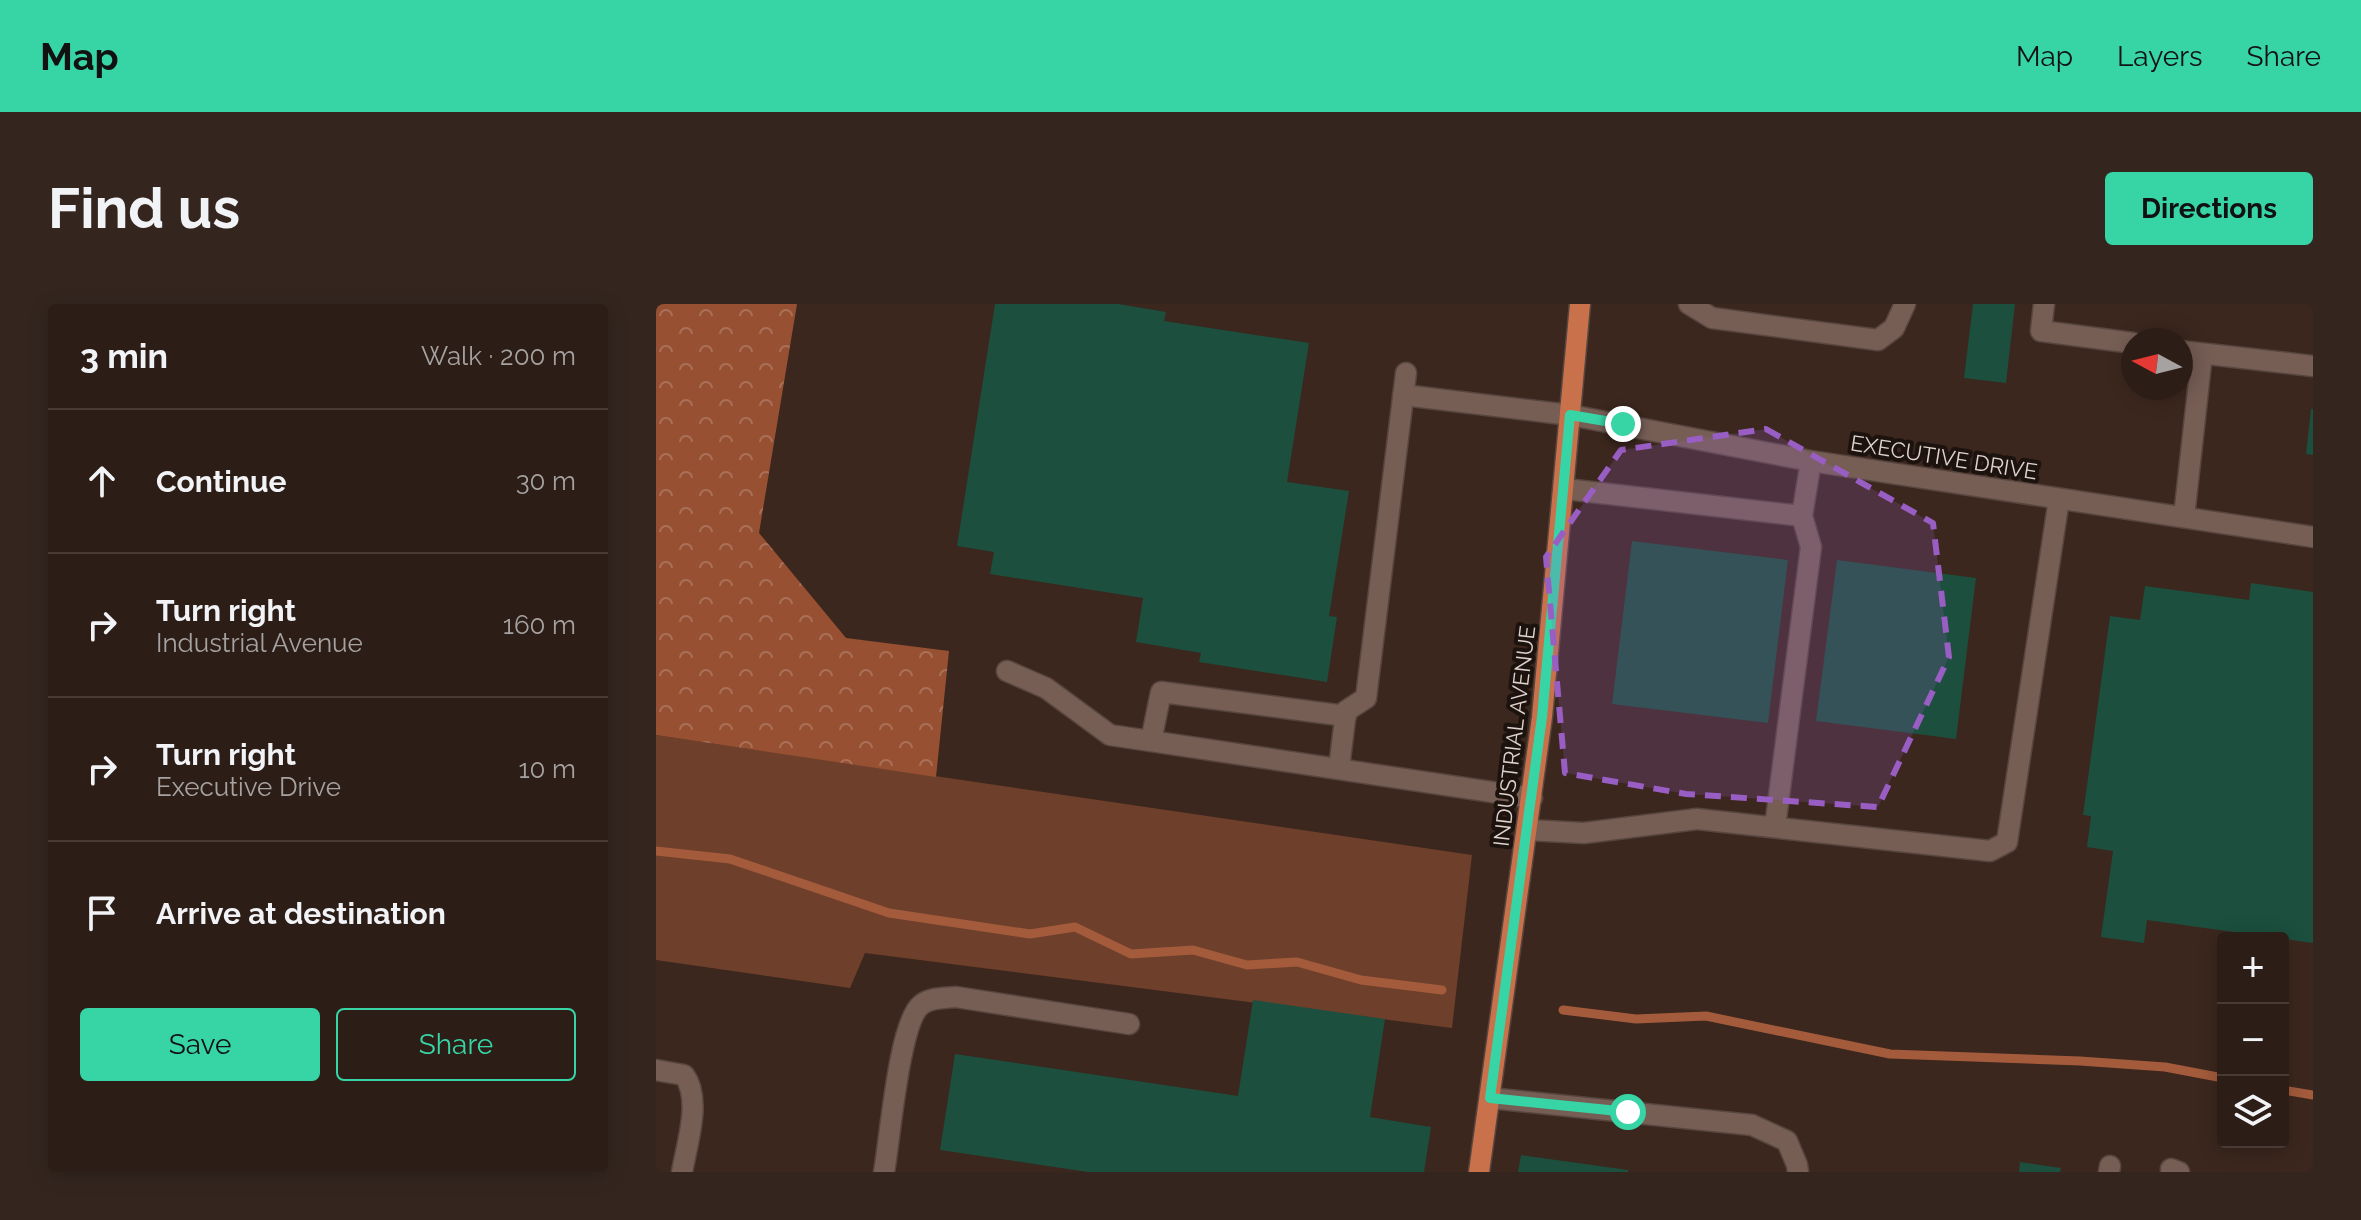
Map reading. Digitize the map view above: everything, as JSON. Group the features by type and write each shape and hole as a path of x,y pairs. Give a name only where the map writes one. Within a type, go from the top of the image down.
{"main road":[{"name":"INDUSTRIAL AVENUE","path":"1479,1172 1532,798 1565,489 1580,304"}],"street":[{"path":"1689,304 1712,318 1878,340 1894,328 1905,304"},
{"path":"2044,304 2041,331 2121,341"},
{"path":"2193,353 2313,366"},
{"path":"2184,517 2202,354"},
{"path":"1339,768 1346,711 1366,698 1406,373"},
{"name":"EXECUTIVE DRIVE","path":"1403,395 1570,415 1811,461 2313,537"},
{"path":"1775,827 1811,547 1802,516 1811,461"},
{"path":"1565,489 1802,516"},
{"path":"1527,830 1584,833 1697,819 1990,851 2007,842 2059,499"},
{"path":"1007,671 1046,688 1110,735 1532,798"},
{"path":"1151,741 1161,692 1346,716"},
{"path":"884,1172 898,1078 911,1018 919,1006 929,1000 956,997 1129,1024"},
{"path":"656,1070 684,1075 690,1082 694,1101 682,1172"},
{"path":"1490,1098 1752,1125 1787,1141 1798,1172"}],"highlighted area":[{"path":"1766,429 1933,523 1949,657 1878,807 1686,794 1565,773 1546,557 1621,450"}],"shaded area":[{"path":"656,735 1472,855 1452,1028 865,953 850,988 656,960"}],"green space":[{"path":"656,304 797,304 759,533 846,638 949,651 936,777 656,735"}],"building":[{"path":"995,304 1118,304 1166,312 1164,321 1309,343 1287,482 1349,491 1329,616 1337,617 1327,682 1199,662 1201,653 1136,642 1143,598 990,574 994,552 957,546"},
{"path":"1973,304 2015,304 2006,383 1964,378"},
{"path":"2313,409 2313,455 2306,454"},
{"path":"1632,541 1788,560 1768,723 1612,704"},
{"path":"1837,560 1976,578 1956,739 1816,721"},
{"path":"2251,583 2313,592 2313,943 2289,940 2289,932 2234,932 2147,920 2144,943 2101,937 2113,851 2087,847 2091,816 2083,815 2110,616 2140,620 2145,586 2249,600"},
{"path":"1253,1000 1385,1019 1370,1117 1431,1127 1424,1172 1088,1172 940,1150 955,1054 1238,1096"},
{"path":"1521,1155 1628,1170 1628,1172 1518,1172"},
{"path":"2020,1162 2061,1168 2060,1172 2019,1172"}],"waterway":[{"path":"656,851 730,859 889,913 1030,934 1075,927 1131,954 1193,950 1247,965 1297,962 1361,980 1442,990"},
{"path":"1563,1010 1636,1019 1706,1016 1890,1054 2080,1061 2165,1067 2217,1077"},
{"path":"2289,1091 2313,1095"}],"route":[{"path":"1623,424 1570,415 1542,717 1490,1098 1628,1112"}]}
